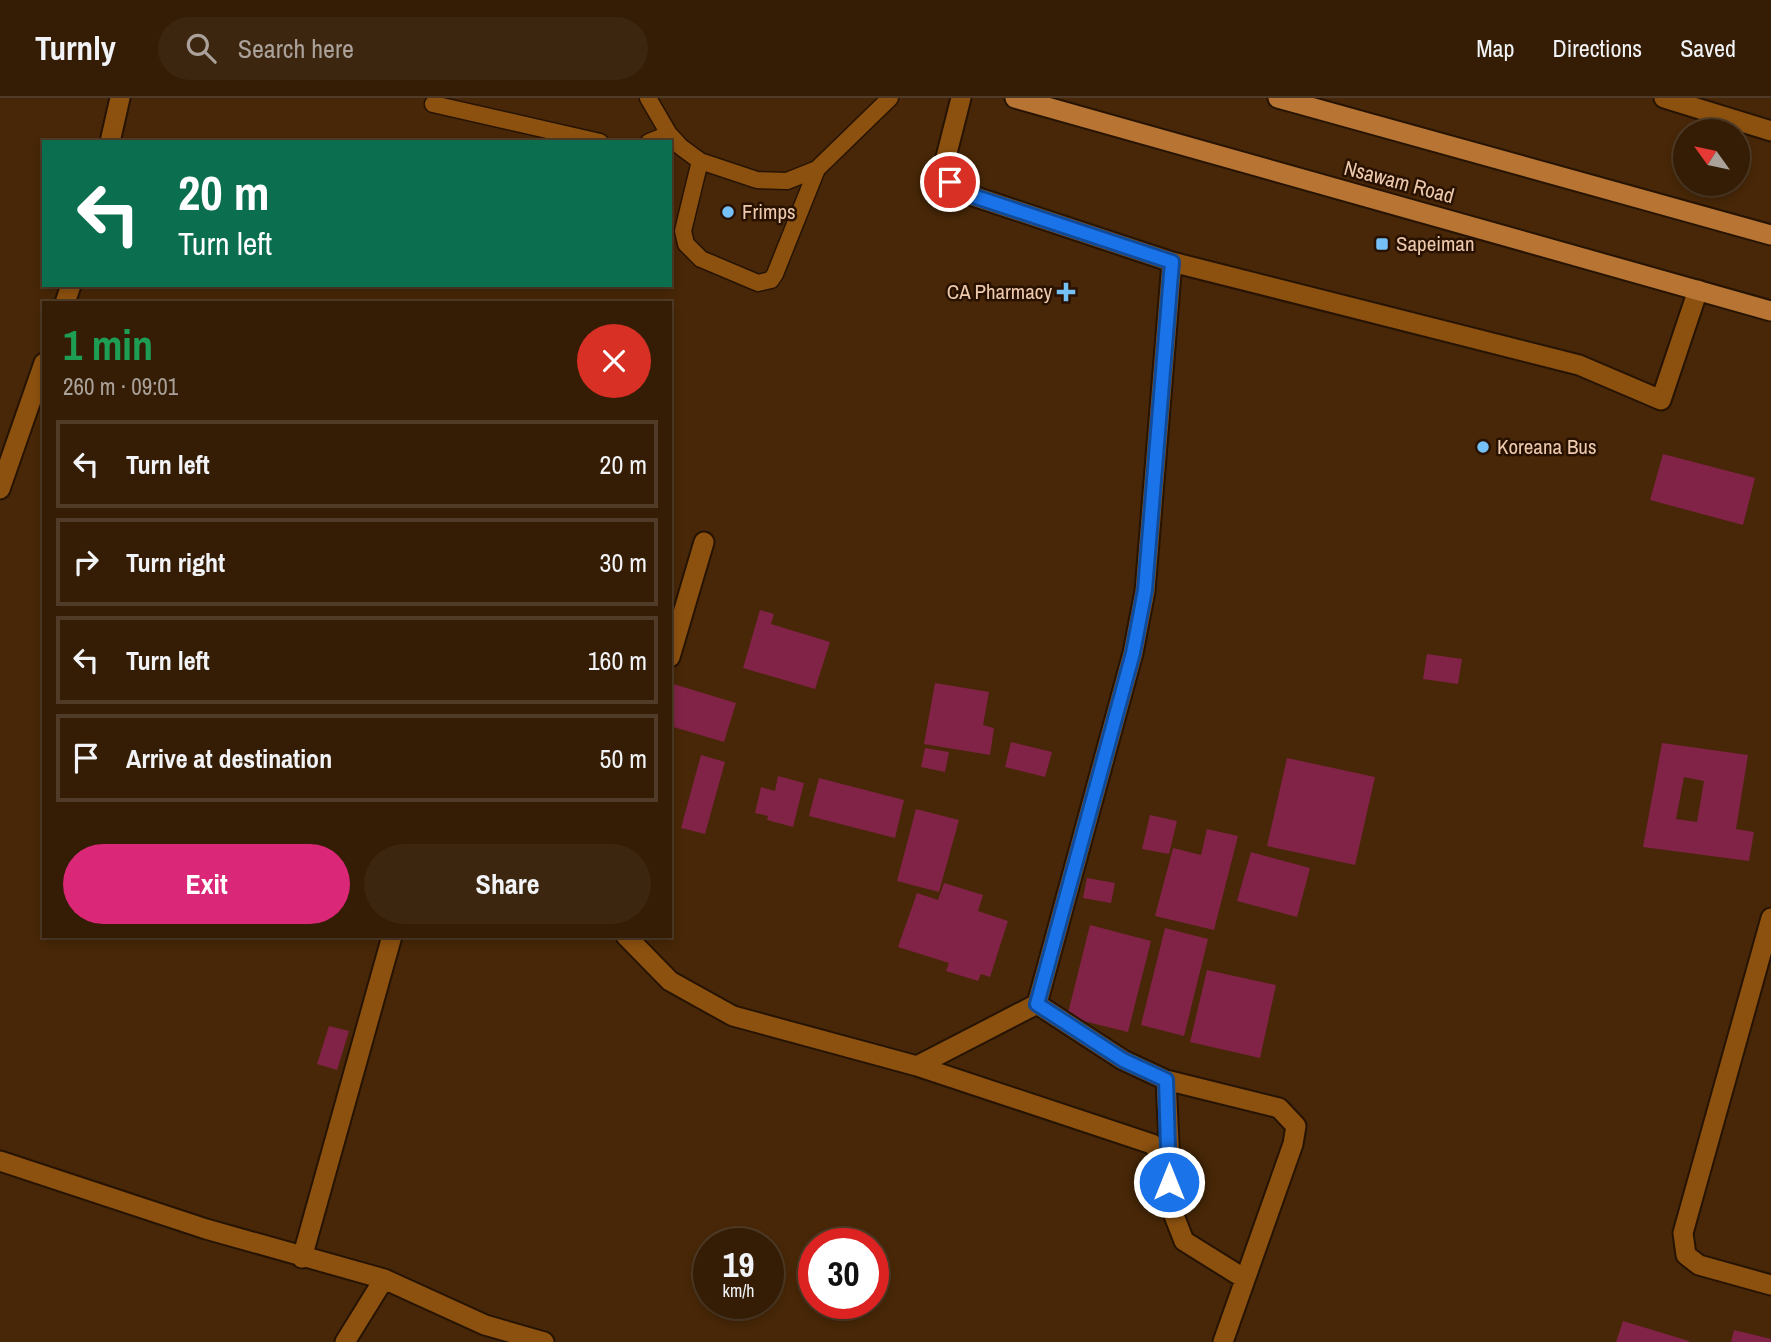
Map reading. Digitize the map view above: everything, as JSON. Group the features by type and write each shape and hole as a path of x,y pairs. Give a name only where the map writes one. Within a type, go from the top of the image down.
{"highway":[{"name":"Nsawam Road","path":"1015,98 1771,311"},
{"path":"1278,98 1771,235"}],"street":[{"path":"110,140 120,98"},
{"path":"961,98 943,169 950,182 964,193 1172,262 1579,365 1661,400 1698,290"},
{"path":"1664,98 1771,131"},
{"path":"917,1066 1037,1004 1133,653 1145,590 1172,262"},
{"path":"0,489 42,369"},
{"path":"672,650 704,542"},
{"path":"1771,918 1683,1233 1686,1255 1699,1265 1771,1285"},
{"path":"302,1258 391,938"},
{"path":"628,938 670,981 733,1016 917,1066 1152,1144 1170,1164"},
{"path":"1037,1004 1123,1060 1166,1080 1279,1108 1296,1126 1293,1144 1223,1342"},
{"path":"1166,1080 1170,1164 1168,1199 1184,1241 1245,1279"},
{"path":"0,1161 205,1229 384,1279 485,1325 544,1342"},
{"path":"345,1342 384,1279"}],"lane":[{"path":"648,98 669,134 681,148 700,161 757,180 787,181 817,169 890,98"},
{"path":"433,104 591,140"},
{"path":"654,140 669,134"},
{"path":"700,161 683,231 686,244 701,259 758,283 771,280 775,274 817,169"}],"building":[{"path":"1663,454 1755,478 1743,525 1650,500"},
{"path":"760,610 774,614 771,624 830,642 815,689 743,668"},
{"path":"1427,654 1462,659 1458,684 1423,679"},
{"path":"935,683 989,692 983,725 994,728 990,755 924,744"},
{"path":"672,684 736,703 724,742 672,727"},
{"path":"1011,742 1052,752 1045,777 1005,767"},
{"path":"1662,743 1748,755 1736,829 1754,832 1749,861 1643,847","holes":["1684,777 1704,781 1697,822 1676,819"]},
{"path":"925,748 949,752 945,772 921,767"},
{"path":"701,755 725,762 705,834 681,828"},
{"path":"1287,758 1375,777 1355,865 1267,846"},
{"path":"778,776 804,783 793,827 767,820 768,816 755,813 761,787 775,791"},
{"path":"819,778 904,800 895,838 809,816"},
{"path":"916,809 959,820 939,892 897,881"},
{"path":"1150,815 1177,821 1169,854 1142,849"},
{"path":"1207,829 1238,836 1214,930 1155,916 1173,848 1201,855"},
{"path":"1251,852 1310,868 1297,917 1237,901"},
{"path":"1087,878 1115,883 1111,903 1083,898"},
{"path":"944,883 983,895 978,911 1008,921 990,977 981,974 978,981 946,971 949,963 898,947 917,893 938,900"},
{"path":"1090,925 1151,941 1128,1032 1067,1017"},
{"path":"1165,928 1208,939 1184,1036 1141,1025"},
{"path":"1207,970 1276,985 1260,1058 1190,1042"},
{"path":"329,1026 349,1031 337,1070 317,1064"},
{"path":"1623,1321 1689,1341 1689,1342 1616,1342"},
{"path":"1734,1330 1771,1339 1771,1342 1731,1342"}],"place":[{"name":"Frimps","path":"728,212"},
{"name":"Sapeiman","path":"1382,244"},
{"name":"CA Pharmacy","path":"1066,292"},
{"name":"Koreana Bus","path":"1483,447"}],"route":[{"path":"950,182 964,193 1172,262 1145,590 1133,653 1037,1004 1123,1060 1166,1080 1169,1182"}]}
